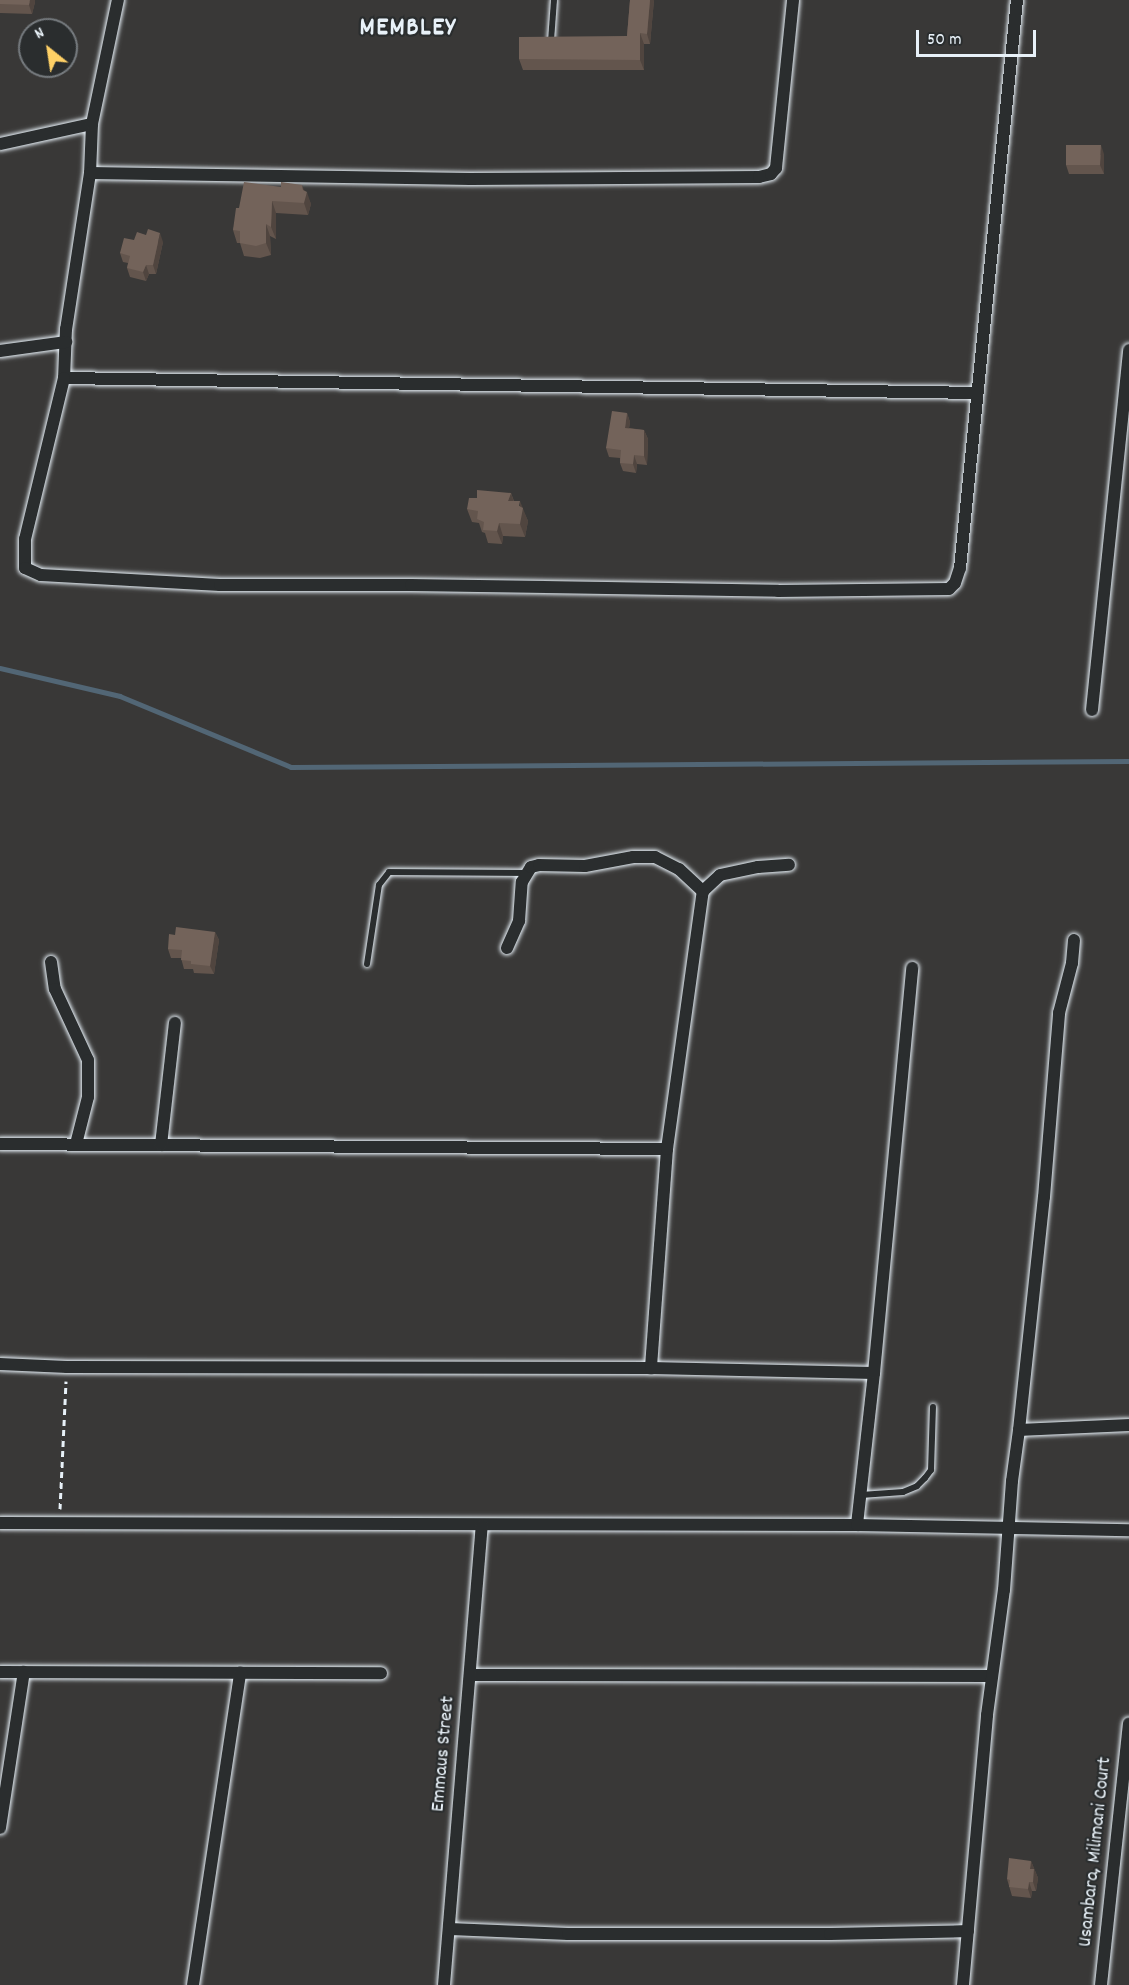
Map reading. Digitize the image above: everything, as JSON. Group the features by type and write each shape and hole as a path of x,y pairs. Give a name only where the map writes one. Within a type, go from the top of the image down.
{"street":[{"path":"118,0 92,124 90,173 66,342 64,378 25,539 25,568 41,575 58,577 243,586 411,585 778,591 949,589 955,583 960,568 1017,0"},
{"path":"90,173 470,178 759,177 771,174 776,168 793,0"},
{"path":"0,144 92,124"},
{"path":"0,351 66,342"},
{"path":"1092,710 1129,350"},
{"path":"64,378 977,393"},
{"path":"507,948 519,921 522,882 526,873 539,865 585,866 633,857 655,857 679,869 703,891"},
{"path":"651,1368 667,1149 703,891 720,875 758,867 789,865"},
{"path":"963,1985 991,1676 1004,1590 1044,1197 1059,1012 1072,963 1074,940"},
{"path":"51,963 55,989 88,1060 88,1097 76,1144"},
{"path":"857,1526 874,1373 912,968"},
{"path":"161,1145 174,1023"},
{"path":"0,1144 667,1149"},
{"path":"0,1364 67,1367 651,1368 874,1373"},
{"path":"1019,1430 1129,1425"},
{"path":"0,1523 857,1526 1129,1530"},
{"name":"Emmaus Street","path":"444,1985 482,1526"},
{"path":"0,1672 381,1674"},
{"path":"0,1828 24,1672"},
{"path":"193,1985 240,1673"},
{"path":"470,1675 991,1676"},
{"name":"Usambara, Milimani Court","path":"1101,1985 1129,1722"},
{"path":"450,1929 567,1934 830,1934 968,1931"}],"lane":[{"path":"550,41 554,0"},
{"path":"367,964 380,885 389,872 526,873"},
{"path":"861,1495 903,1492 917,1486 925,1478 931,1470 933,1407"}],"path":[{"path":"59,1523 67,1367"}],"building":[{"path":"0,0 30,0 29,5 0,4"},
{"path":"630,0 650,0 647,34 640,33 640,60 519,59 519,37 627,36"},
{"path":"1066,145 1101,145 1100,165 1066,165"},
{"path":"244,182 281,187 281,182 302,185 303,190 307,192 304,203 272,201 271,227 266,224 266,243 256,246 240,243 240,231 233,230 236,208 239,208"},
{"path":"148,229 160,233 153,265 146,265 143,272 127,268 130,256 120,253 124,238 134,240 137,232 146,235"},
{"path":"612,411 627,413 625,428 644,430 644,456 634,455 633,464 620,463 621,450 606,448"},
{"path":"477,490 511,493 508,501 520,501 519,506 523,508 520,524 499,523 497,531 483,530 484,522 477,519 478,511 467,509 469,498 477,498"},
{"path":"176,927 215,932 210,966 191,964 191,961 181,960 182,950 168,949 169,934 175,935"},
{"path":"1009,1858 1031,1861 1030,1869 1034,1869 1033,1882 1029,1882 1028,1889 1009,1887 1010,1880 1007,1879"}],"waterway":[{"path":"0,668 120,696 291,767 1129,761"}],"district":[{"name":"MEMBLEY","path":"408,29"}]}
